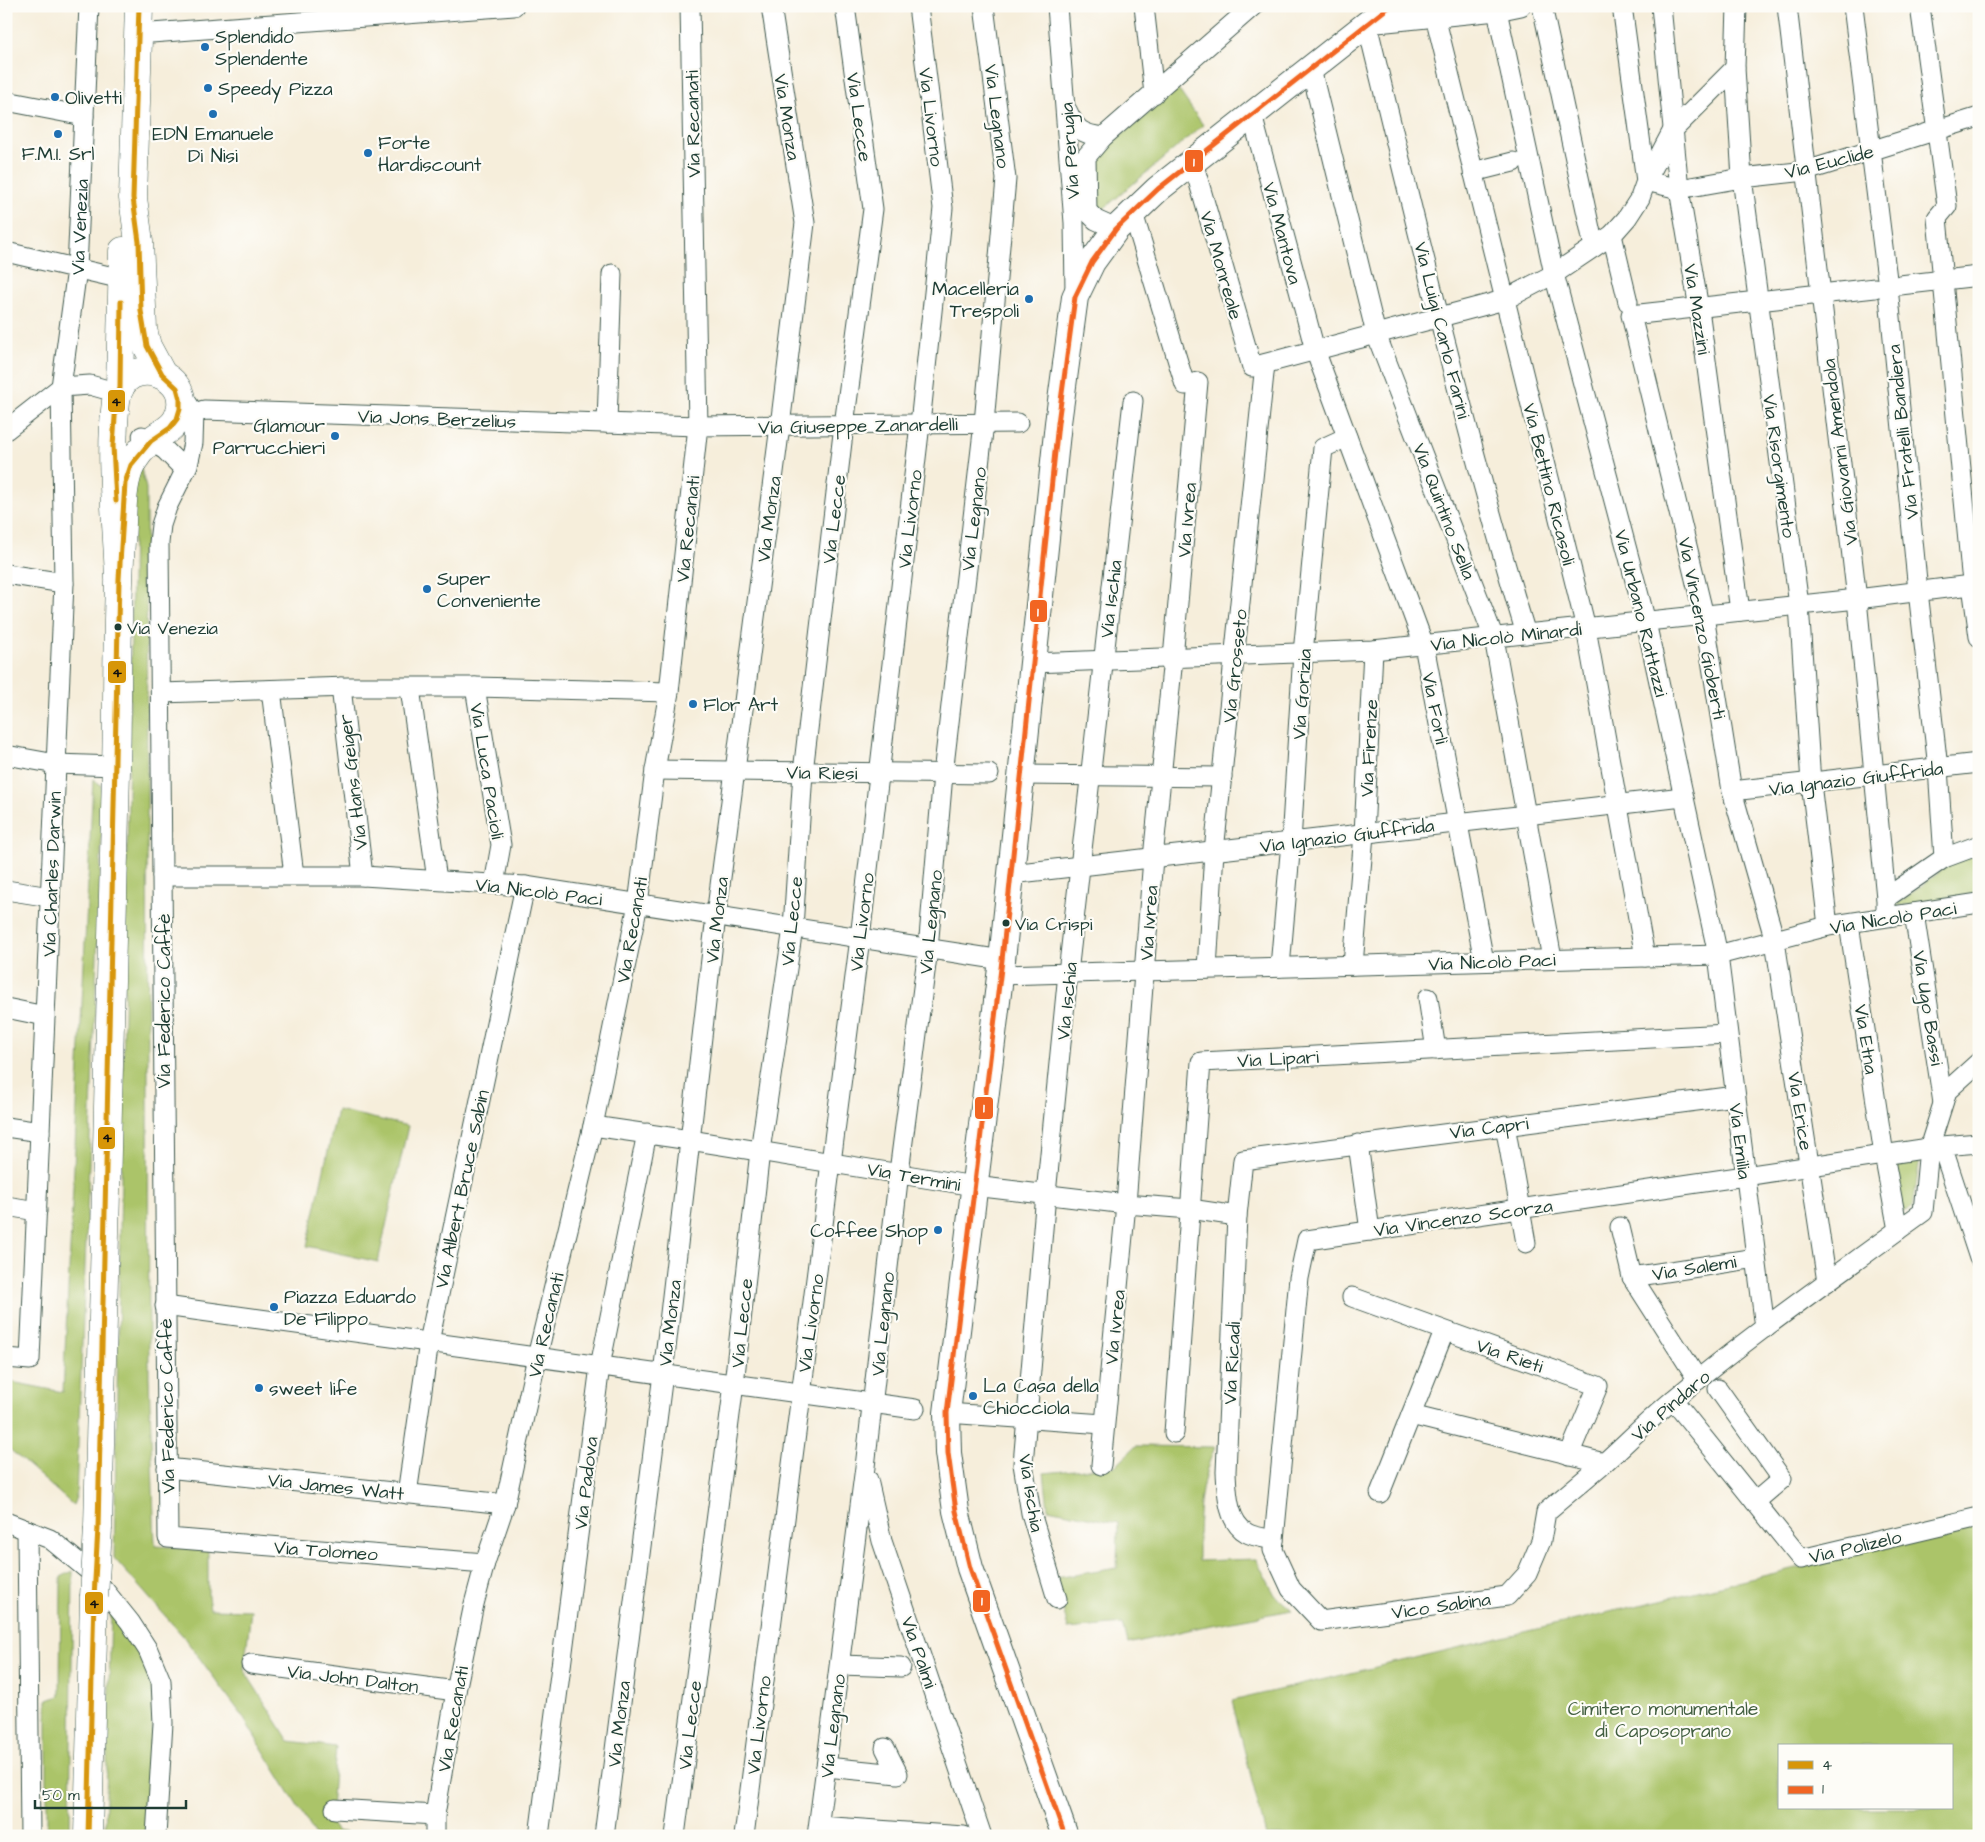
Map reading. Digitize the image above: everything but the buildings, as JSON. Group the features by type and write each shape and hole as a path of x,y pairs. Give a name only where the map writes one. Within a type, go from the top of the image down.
{"main road":[{"path":"88,1836 94,1597 98,1528 119,580 125,483 131,465 180,409 180,398 147,346 143,329 139,242 133,198 139,6"},
{"path":"133,198 123,241 118,414 131,431 165,428"},
{"path":"119,580 113,446 118,395 125,380 142,372 152,371 169,381"}],"street":[{"name":"Via Venezia","path":"61,387 77,269 89,6"},
{"path":"138,34 452,9 514,6"},
{"name":"Via Recanati","path":"435,1836 435,1815 456,1691 474,1604 485,1563 505,1504 537,1357 593,1126 638,904 655,770 669,692 698,426 690,6"},
{"name":"Via Monza","path":"604,1836 663,1374 734,771 805,223 771,6"},
{"name":"Via Lecce","path":"674,1836 734,1384 760,1151 793,928 803,772 844,425 873,209 845,6"},
{"name":"Via Livorno","path":"744,1836 860,938 920,424 943,208 918,6"},
{"name":"Via Legnano","path":"818,1831 873,1403 898,1172 928,949 943,774 984,423 1006,179 984,6"},
{"name":"Via Perugia","path":"1057,6 1074,223 1075,297"},
{"path":"1144,6 1154,94"},
{"path":"1065,1836 970,1568 956,1511 948,1453 947,1413 1001,968 1058,423 1075,297 1092,262 1124,221 1158,189 1390,6"},
{"path":"1367,24 1521,6"},
{"path":"1542,6 1594,247"},
{"path":"1622,6 1646,181"},
{"name":"Via Mazzini","path":"1661,6 1679,189 1699,309 1740,611"},
{"path":"1726,6 1728,39"},
{"name":"Via Risorgimento","path":"1737,6 1735,68 1742,178 1798,604 1811,784 1828,926"},
{"name":"Via Giovanni Amendola","path":"1787,6 1857,599 1887,918"},
{"name":"Via Fratelli Bandiera","path":"1853,6 1888,287 1918,591 1938,768 1944,858"},
{"path":"1920,6 1947,206 1937,218 1979,637"},
{"path":"1069,153 1129,115 1247,8"},
{"name":"Via Urbano Rattazzi","path":"1496,9 1554,274 1646,622 1718,955"},
{"name":"Via Bettino Ricasoli","path":"1435,16 1586,628 1645,957"},
{"name":"Via Luigi Carlo Farini","path":"1367,24 1439,317 1499,546 1526,634"},
{"path":"1258,366 1504,300 1554,274 1612,235 1640,198 1646,181 1673,130 1735,68"},
{"name":"Via Quintino Sella","path":"1311,69 1376,334 1494,638 1552,960"},
{"path":"6,101 84,116"},
{"path":"1066,109 1075,128 1096,137"},
{"name":"Via Mantova","path":"1252,115 1314,350"},
{"name":"Via Euclide","path":"1646,181 1679,189 1742,178 1806,170 1871,152 1979,117"},
{"path":"1096,137 1086,157 1087,210 1096,220 1124,221"},
{"name":"Via Monreale","path":"1193,162 1258,366"},
{"path":"1472,172 1513,162"},
{"name":"Via Ivrea","path":"1101,1465 1126,1204 1153,858 1173,658 1192,383 1124,221"},
{"name":"Via Vincenzo Gioberti","path":"1612,235 1704,616 1732,791 1775,941"},
{"path":"6,252 122,279"},
{"path":"607,423 612,274"},
{"path":"1900,285 1979,276"},
{"path":"1629,308 1699,309 1758,300 1875,288"},
{"name":"Via Forlì","path":"1314,350 1424,645 1484,961"},
{"name":"Via Grosseto","path":"1207,969 1214,851 1235,656 1258,366"},
{"path":"6,430 61,387 90,385 118,395"},
{"name":"Via Charles Darwin","path":"6,1358 30,1360 64,583 61,387"},
{"name":"Via Ischia","path":"1057,1600 1031,1513 1024,1464 1046,1194 1068,973 1133,400"},
{"name":"Via Jons Berzelius","path":"165,428 204,410 698,426"},
{"name":"Via Giuseppe Zanardelli","path":"698,426 1018,423"},
{"path":"165,428 166,450 185,470"},
{"name":"Via Federico Caffè","path":"165,428 194,443 185,470 167,507 161,525 159,543 168,1538"},
{"name":"Via Gorizia","path":"1280,967 1291,842 1303,653 1323,448 1347,438"},
{"path":"6,574 64,583"},
{"name":"Via Nicolò Minardi","path":"1032,663 1373,650 1857,599 1974,581"},
{"name":"Via Firenze","path":"1353,965 1364,834 1373,650"},
{"path":"161,693 341,687 475,687 669,692"},
{"name":"Via Hans Geiger","path":"341,687 364,876"},
{"name":"Via Luca Pacioli","path":"475,687 501,845 494,884"},
{"path":"410,688 437,880"},
{"path":"271,690 294,875"},
{"path":"6,755 56,764 116,766"},
{"name":"Via Ignazio Giuffrida","path":"1732,791 1811,784 1979,764"},
{"name":"Via Riesi","path":"655,770 989,774"},
{"path":"1021,774 1222,777"},
{"name":"Via Ignazio Giuffrida","path":"1011,874 1683,797"},
{"path":"1886,898 1944,858 1979,845"},
{"name":"Via Nicolò Paci","path":"162,876 364,876 525,886 928,949 1001,968 1068,973 1718,955 1828,926 1979,903"},
{"name":"Via Albert Bruce Sabin","path":"407,1494 429,1342 525,886"},
{"path":"6,890 50,897"},
{"name":"Via Ugo Bassi","path":"1914,914 1943,1103"},
{"name":"Via Etna","path":"1849,924 1884,1155 1898,1230"},
{"name":"Via Erice","path":"1775,941 1827,1282"},
{"name":"Via Emilia","path":"1718,955 1765,1328"},
{"path":"1428,998 1436,1050"},
{"path":"6,1008 45,1016"},
{"name":"Via Lipari","path":"1174,1432 1200,1062 1728,1034"},
{"path":"1943,1103 1947,1091 1979,1062"},
{"name":"Via Capri","path":"1243,1160 1735,1096"},
{"name":"Via Pindaro","path":"1604,1463 1698,1380 1765,1328 1923,1212 1943,1103"},
{"path":"1505,1125 1526,1243"},
{"name":"Via Termini","path":"593,1126 898,1172 974,1186 1126,1204 1190,1209 1237,1216"},
{"path":"6,1127 40,1132"},
{"name":"Via Padova","path":"539,1836 600,1366 647,1133"},
{"name":"Via Vincenzo Scorza","path":"1273,1545 1299,1278 1308,1240 1935,1147 1979,1143"},
{"path":"1358,1144 1370,1231"},
{"path":"1935,1147 1979,1258"},
{"name":"Via Ricadi","path":"1243,1160 1237,1216 1226,1472 1228,1499 1235,1522 1246,1533 1273,1545"},
{"path":"6,1206 37,1211"},
{"name":"Via Salemi","path":"1620,1227 1632,1277 1698,1380"},
{"name":"Via Salemi","path":"1632,1277 1756,1258"},
{"name":"Via Rieti","path":"1352,1297 1444,1332 1598,1386 1569,1455"},
{"path":"165,1306 916,1409"},
{"path":"1380,1492 1444,1332"},
{"path":"1718,1388 1782,1479 1755,1502"},
{"name":"Via Polizelo","path":"1674,1400 1801,1559 1979,1517"},
{"path":"947,1413 1104,1424"},
{"path":"1410,1415 1604,1463"},
{"name":"Vico Sabina","path":"1273,1545 1291,1589 1321,1621 1507,1596 1526,1574 1541,1541 1546,1512 1604,1463"},
{"name":"Via Palmi","path":"865,1467 882,1541 982,1836"},
{"name":"Via James Watt","path":"167,1468 505,1504"},
{"path":"6,1522 50,1539 89,1571 130,1622 148,1650 161,1681 164,1723 156,1836"},
{"path":"27,1530 30,1836"},
{"name":"Via Tolomeo","path":"168,1538 485,1563"},
{"name":"Via John Dalton","path":"251,1664 456,1691"},
{"path":"840,1665 901,1666"},
{"path":"826,1767 898,1774 885,1748"},
{"path":"336,1810 435,1815"},
{"path":"818,1831 957,1835"}],"green space":[{"path":"1178,89 1203,125 1101,211 1096,203 1094,158"},
{"path":"140,465 146,488 149,1377 155,1546 208,1549 208,1597 210,1609 251,1610 244,1670 289,1741 336,1747 330,1822 336,1831 348,1833 347,1836 316,1836 241,1714 183,1636 114,1558 134,475"},
{"path":"93,779 101,785 103,804 76,1497 73,1505 6,1446 6,1381 63,1392"},
{"path":"1979,854 1979,893 1893,907 1949,865"},
{"path":"337,1110 408,1126 378,1262 307,1246"},
{"path":"1920,1158 1913,1207 1903,1212 1892,1161"},
{"path":"1136,1446 1215,1447 1202,1489 1198,1531 1198,1561 1256,1559 1275,1595 1292,1610 1201,1627 1128,1644 1123,1624 1068,1629 1056,1578 1117,1568 1118,1523 1048,1509 1044,1473 1115,1466"},
{"name":"Cimitero monumentale di Caposoprano","path":"1979,1525 1979,1836 1266,1836 1232,1701"},
{"path":"73,1571 70,1836 47,1836 47,1700 60,1696 61,1577"},
{"path":"111,1612 143,1655 152,1681 154,1707 144,1836 105,1836"}],"transit line":[{"name":"4","path":"88,1836 94,1597 98,1528 119,579 125,483 131,465 151,441 170,428 177,419 180,409 177,388 162,374 147,346 141,311 139,242 133,198 139,6"},
{"name":"1","path":"1065,1836 970,1568 956,1511 948,1453 947,1413 1002,960 1058,423 1075,297 1092,262 1116,229 1158,189 1390,6"},
{"name":"4","path":"116,501 113,446 116,403 120,388 121,302"}],"place":[{"name":"Splendido Splendente","path":"205,47"},
{"name":"Speedy Pizza","path":"208,88"},
{"name":"Olivetti","path":"55,97"},
{"name":"EDN Emanuele Di Nisi","path":"213,114"},
{"name":"F.M.I. Srl","path":"58,134"},
{"name":"Forte Hardiscount","path":"368,153"},
{"name":"Macelleria Trespoli","path":"1029,299"},
{"name":"Glamour Parrucchieri","path":"335,436"},
{"name":"Super Conveniente","path":"427,589"},
{"name":"Via Venezia","path":"118,627"},
{"name":"Flor Art","path":"693,704"},
{"name":"Via Crispi","path":"1006,923"},
{"name":"Coffee Shop","path":"938,1230"},
{"name":"Piazza Eduardo De Filippo","path":"274,1307"},
{"name":"sweet life","path":"259,1388"},
{"name":"La Casa della Chiocciola","path":"973,1396"}]}
